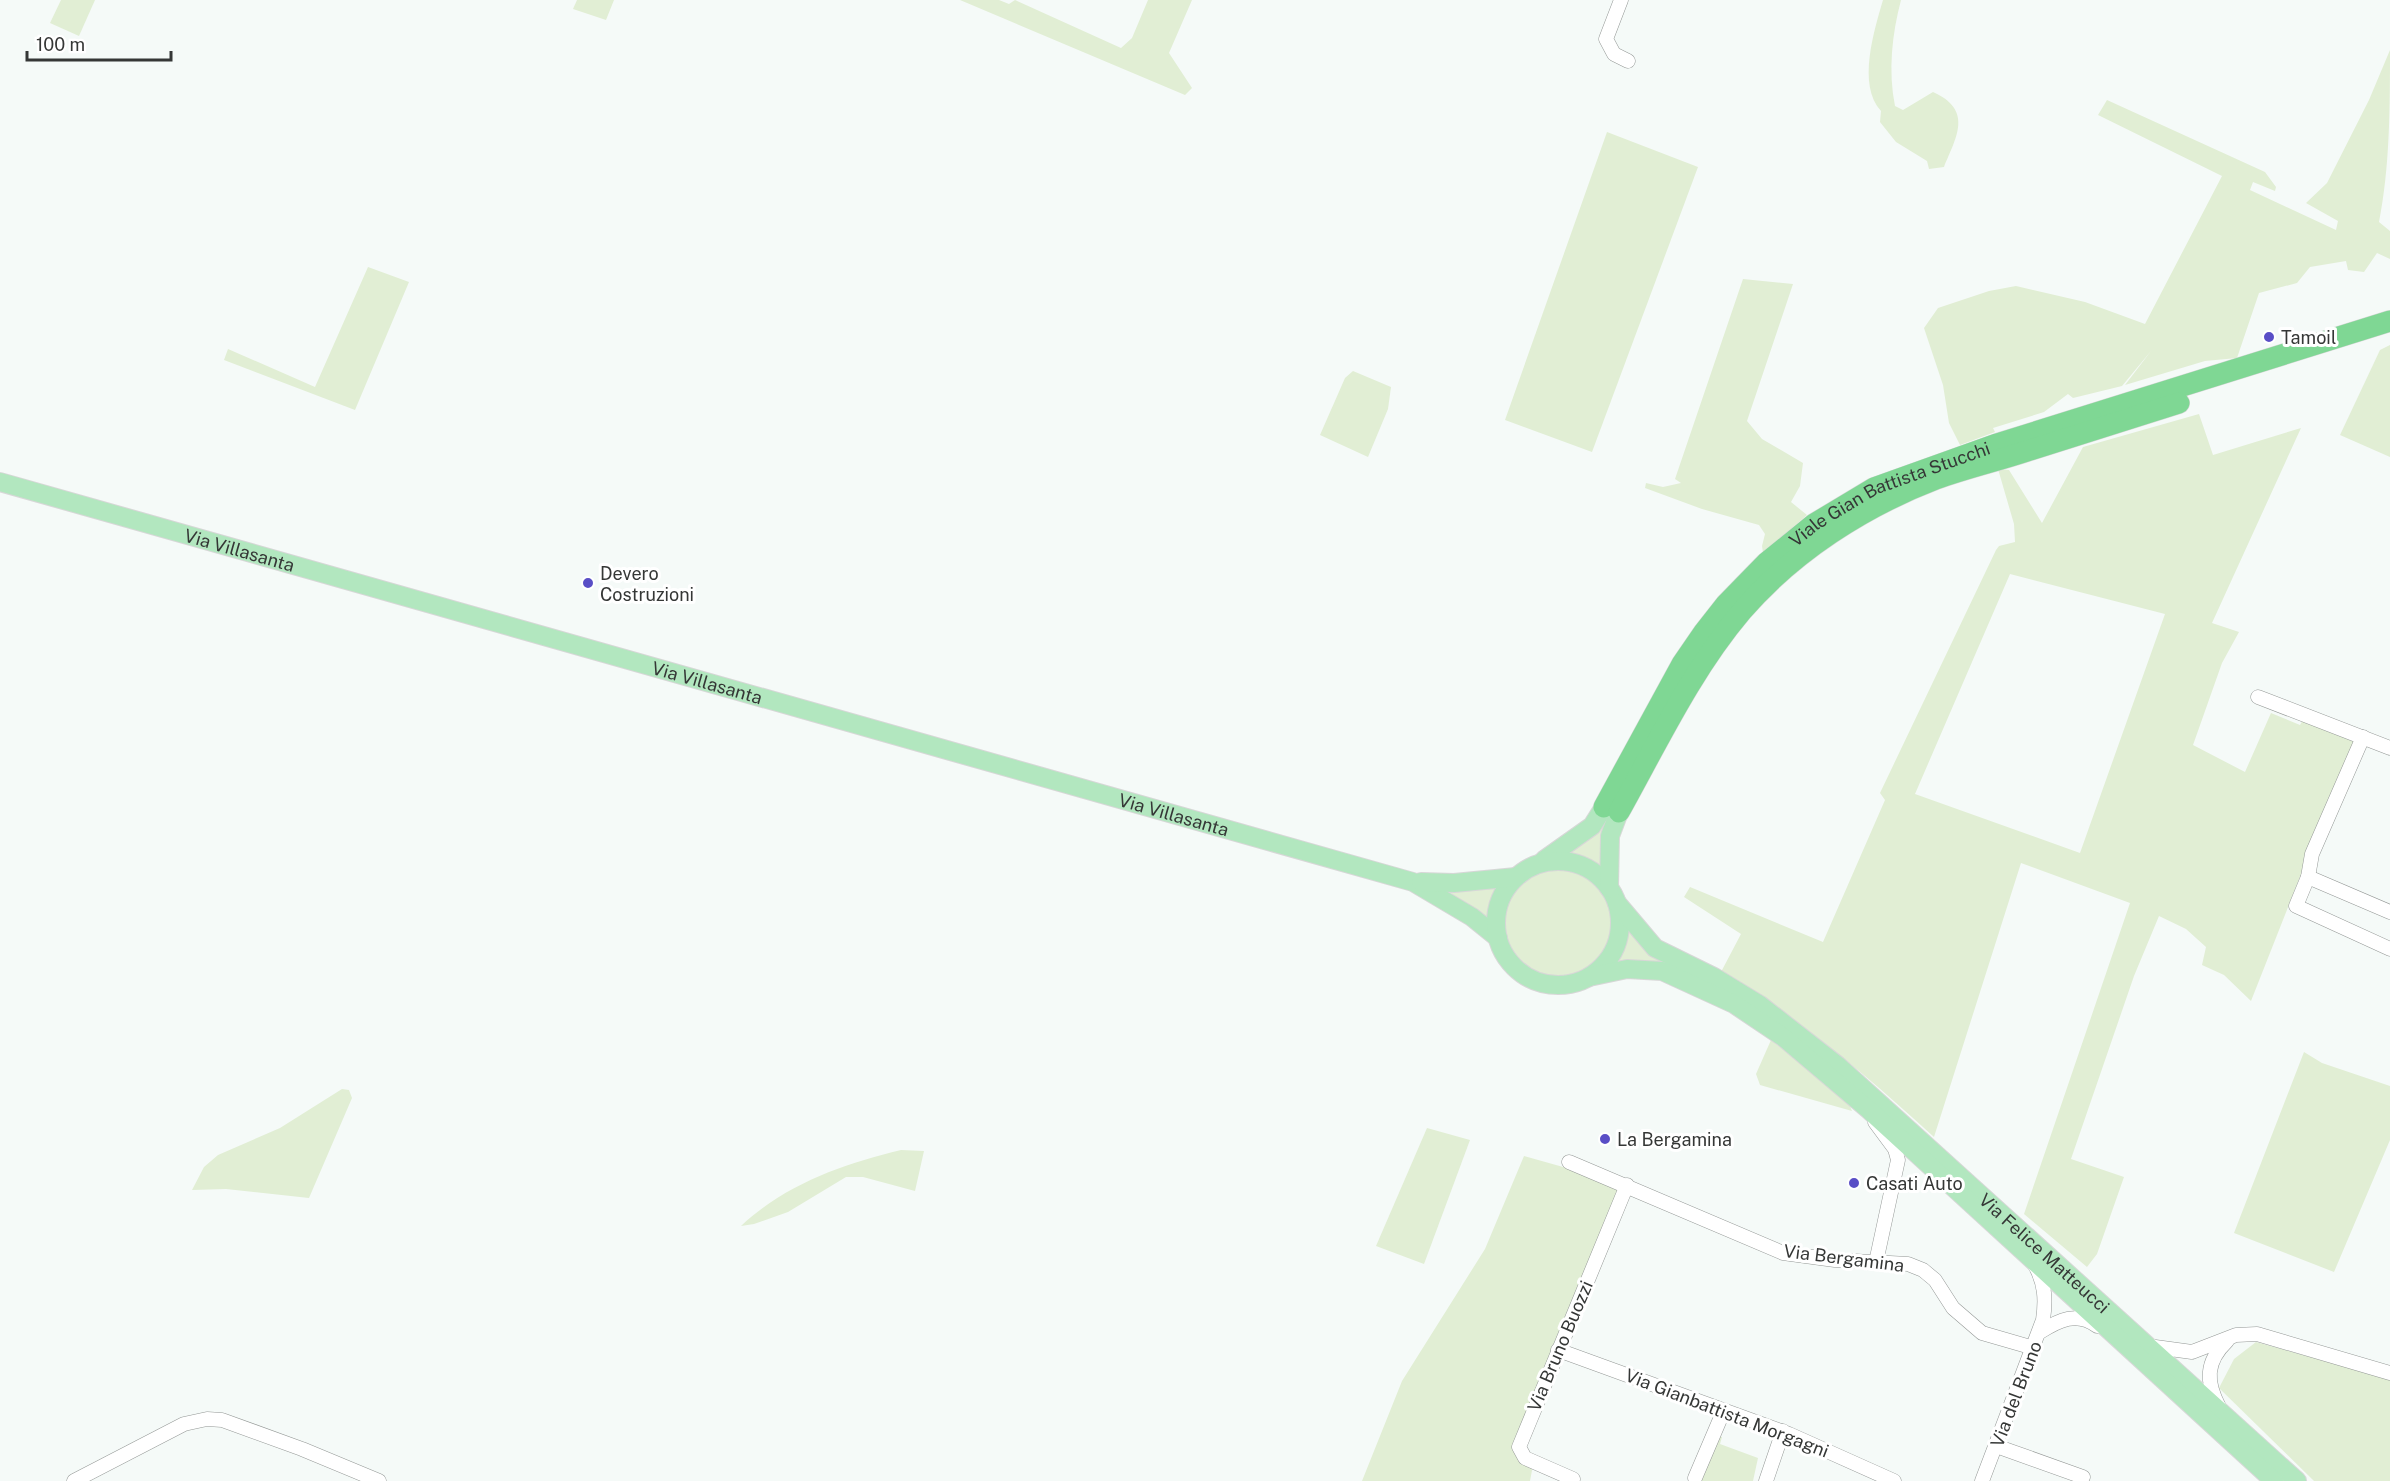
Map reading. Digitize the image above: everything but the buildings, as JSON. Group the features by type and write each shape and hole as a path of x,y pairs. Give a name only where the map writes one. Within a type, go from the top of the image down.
{"highway":[{"name":"Viale Gian Battista Stucchi","path":"1612,810 1682,664 1704,632 1726,604 1766,563 1814,524 1874,488 1998,444 2390,321"},
{"name":"Viale Gian Battista Stucchi","path":"1612,810 1697,671 1743,610 1777,576 1823,538 1879,506 1936,479 2390,336"}],"main road":[{"name":"Via Villasanta","path":"0,482 620,655 1413,882"},
{"name":"Viale Gian Battista Stucchi","path":"1535,865 1612,810"},
{"name":"Viale Gian Battista Stucchi","path":"1612,810 1610,836 1613,895"},
{"path":"1558,861 1576,863 1597,874 1613,895 1620,922 1617,942 1604,964 1589,976 1574,983 1557,985 1533,979 1511,963 1498,938 1496,916 1500,901 1516,877 1535,865 1558,861"},
{"path":"1413,882 1454,883 1516,877"},
{"path":"1413,882 1472,917 1498,938"},
{"name":"Via Felice Matteucci","path":"1613,895 1655,948 1751,999 1793,1028 1837,1065 2297,1481"},
{"name":"Via Felice Matteucci","path":"1589,976 1627,969 1662,971 1710,991 1783,1037 1869,1110 2274,1481"}],"street":[{"path":"1621,0 1606,39 1614,54 1628,61"},
{"path":"2258,697 2390,748"},
{"path":"2363,737 2312,854 2308,877 2296,906 2390,949"},
{"path":"2308,877 2390,912"},
{"path":"1869,1110 1895,1149 1898,1160 1876,1262"},
{"name":"Via Bergamina","path":"1569,1162 1627,1185 1750,1241 1783,1253 1908,1264 1923,1270 1935,1280 1953,1308 1982,1333 2034,1348"},
{"name":"Via Bruno Buozzi","path":"1573,1479 1525,1458 1519,1447 1627,1185"},
{"path":"2033,1261 2042,1279 2045,1297 2040,1332"},
{"name":"Via del Bruno","path":"1982,1481 2040,1332 2064,1319 2088,1319 2128,1346"},
{"path":"2148,1346 2192,1352 2236,1335 2257,1334 2390,1373"},
{"path":"2220,1409 2209,1382 2209,1368 2215,1355 2236,1335"},
{"name":"Via Gianbattista Morgagni","path":"1558,1350 1783,1431 1894,1481"},
{"path":"1695,1478 1724,1410"},
{"path":"74,1481 184,1424 207,1419 222,1420 262,1434 379,1481"},
{"path":"1766,1481 1783,1431"},
{"path":"1996,1446 2083,1477"}],"green space":[{"path":"61,0 95,0 79,36 50,23"},
{"path":"577,0 614,0 606,20 573,9"},
{"path":"960,0 999,0 1009,4 1015,0 1121,48 1132,38 1148,0 1192,0 1169,53 1192,88 1185,95"},
{"path":"1883,0 1901,0 1892,53 1895,106 1903,110 1933,92 1945,99 1957,115 1957,134 1944,167 1929,169 1927,161 1896,142 1880,122 1881,111 1874,100 1869,73 1872,42"},
{"path":"2390,50 2387,158 2379,222 2390,231 2390,259 2377,253 2364,272 2348,270 2346,261 2310,267 2297,283 2259,293 2237,358 2205,361 2125,385 2151,351 2122,386 2073,398 2068,394 2044,412 1993,428 1995,432 1960,445 1949,423 1943,385 1924,328 1938,308 1989,291 2016,286 2085,302 2145,324 2222,176 2098,115 2107,100 2265,172 2276,187 2275,191 2253,182 2250,190 2336,230 2338,221 2306,203 2327,183 2369,100"},
{"path":"1607,132 1698,167 1592,452 1505,420"},
{"path":"368,267 409,282 355,410 224,360 228,349 315,387"},
{"path":"1743,279 1793,284 1747,421 1762,439 1803,463 1800,486 1791,502 1807,515 1763,553 1765,534 1759,525 1702,509 1645,488 1646,483 1663,487 1681,483 1675,479"},
{"path":"2390,345 2390,457 2340,435 2380,350"},
{"path":"1353,371 1391,387 1388,409 1368,457 1320,435 1345,378"},
{"path":"2199,414 2213,455 2301,428 2212,623 2239,632 2222,663 2193,745 2245,772 2271,713 2300,725 2304,718 2354,740 2251,1001 2224,975 2202,965 2206,947 2186,929 2159,916 2134,976 2071,1159 2124,1177 2097,1254 2087,1267 2024,1214 2130,903 2021,863 1934,1137 1884,1092 1805,1028 1721,972 1741,934 1684,897 1690,887 1823,942 1885,800 1880,793 1996,550 1999,546 2015,542 2014,524 1998,469 2009,470 2042,523 2083,447","holes":["2010,574 2165,614 2080,853 1915,794"]},
{"path":"1609,812 1601,866 1569,853 1593,832"},
{"path":"1559,868 1580,872 1598,884 1610,902 1614,923 1610,944 1598,962 1580,974 1559,978 1538,974 1520,962 1508,944 1504,923 1508,902 1520,884 1538,872"},
{"path":"1502,883 1491,909 1490,924 1446,889"},
{"path":"1628,928 1660,959 1659,964 1619,964 1616,961 1623,952"},
{"path":"1771,1040 1847,1099 1852,1111 1760,1085 1756,1074"},
{"path":"2304,1052 2322,1063 2390,1086 2390,1140 2334,1272 2234,1233"},
{"path":"342,1089 349,1090 352,1098 309,1198 226,1189 192,1190 204,1167 218,1155 280,1128"},
{"path":"1427,1128 1470,1140 1424,1264 1376,1246"},
{"path":"901,1150 924,1151 915,1191 863,1177 846,1177 788,1212 741,1226 758,1211 796,1187 837,1169"},
{"path":"1524,1156 1620,1183 1516,1448 1533,1465 1530,1481 1362,1481 1402,1381 1485,1249"},
{"path":"2256,1342 2390,1379 2390,1481 2314,1481 2219,1388 2234,1359"},
{"path":"1717,1436 1722,1437 1720,1444 1758,1458 1753,1481 1698,1481"}],"place":[{"name":"Tamoil","path":"2269,337"},
{"name":"Devero Costruzioni","path":"588,583"},
{"name":"La Bergamina","path":"1605,1139"},
{"name":"Casati Auto","path":"1854,1183"}]}
